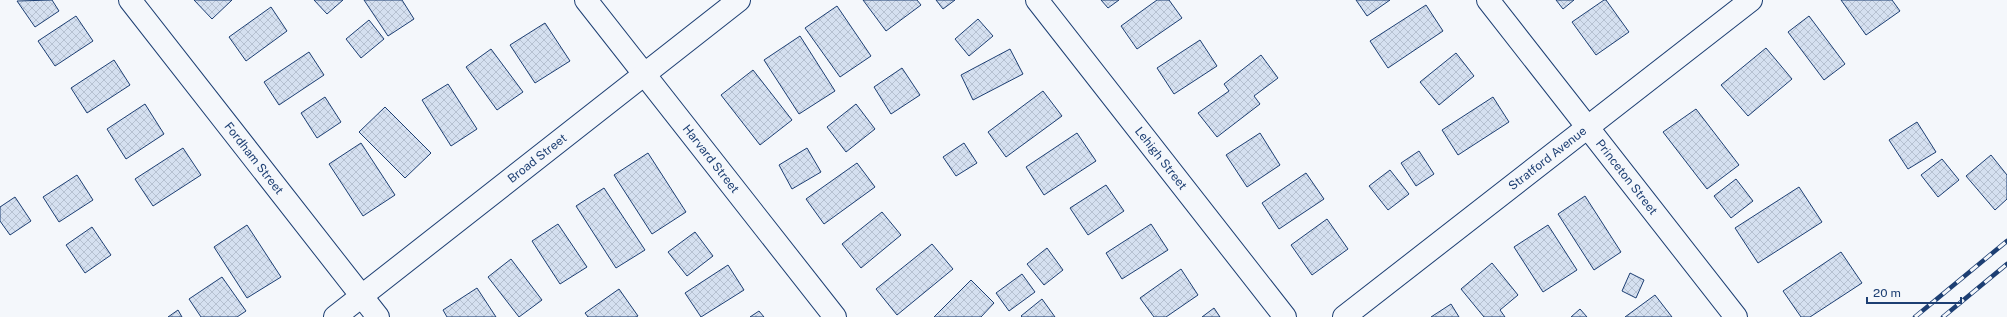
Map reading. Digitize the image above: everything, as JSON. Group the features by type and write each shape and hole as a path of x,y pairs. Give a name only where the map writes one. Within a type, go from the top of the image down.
{"street":[{"name":"Fordham Street","path":"130,0 378,317"},
{"name":"Harvard Street","path":"586,0 835,317"},
{"name":"Broad Street","path":"335,317 739,0"},
{"name":"Lehigh Street","path":"1037,0 1285,317"},
{"name":"Princeton Street","path":"1488,0 1736,317"},
{"name":"Stratford Avenue","path":"1344,317 1751,0"}],"building":[{"path":"52,0 59,11 35,27 17,1"},
{"path":"194,0 232,0 212,19"},
{"path":"314,0 343,0 327,14"},
{"path":"364,0 402,0 414,19 388,36"},
{"path":"863,0 917,0 921,5 886,31"},
{"path":"936,0 955,0 943,9"},
{"path":"1101,0 1119,0 1108,8"},
{"path":"1157,0 1169,0 1182,18 1137,49 1121,26"},
{"path":"1356,0 1390,0 1367,16"},
{"path":"1556,0 1574,0 1563,9"},
{"path":"1606,0 1629,32 1596,55 1572,22"},
{"path":"1841,0 1892,0 1900,11 1866,35"},
{"path":"1426,5 1443,31 1388,68 1370,41"},
{"path":"837,6 871,56 840,77 805,28"},
{"path":"271,7 287,31 246,61 229,37"},
{"path":"76,16 93,41 55,66 38,41"},
{"path":"1809,16 1845,64 1824,80 1788,32"},
{"path":"978,19 993,36 969,56 955,39"},
{"path":"369,20 384,39 361,58 346,39"},
{"path":"545,23 570,61 535,83 510,45"},
{"path":"800,36 835,91 799,114 764,60"},
{"path":"1200,40 1217,66 1174,94 1157,68"},
{"path":"1766,48 1792,79 1748,116 1721,85"},
{"path":"491,49 523,92 497,110 466,67"},
{"path":"1010,49 1023,74 973,100 961,75"},
{"path":"309,52 324,75 279,105 264,82"},
{"path":"1456,53 1474,76 1439,105 1420,82"},
{"path":"1261,55 1278,78 1254,96 1260,104 1217,137 1198,113 1229,91 1224,84"},
{"path":"114,60 130,85 87,113 71,88"},
{"path":"902,68 920,95 891,114 874,87"},
{"path":"753,70 792,120 760,145 721,95"},
{"path":"448,84 477,129 451,146 422,100"},
{"path":"1043,91 1062,116 1006,157 988,132"},
{"path":"325,97 341,122 317,138 301,113"},
{"path":"1493,97 1509,122 1458,155 1442,130"},
{"path":"145,104 164,134 126,159 107,129"},
{"path":"856,104 875,129 846,152 827,127"},
{"path":"385,107 431,153 405,178 359,132"},
{"path":"1696,109 1739,165 1707,189 1663,132"},
{"path":"1917,122 1936,152 1908,169 1889,140"},
{"path":"1077,133 1096,161 1044,195 1026,167"},
{"path":"1260,133 1280,165 1247,187 1226,155"},
{"path":"361,143 395,195 363,216 329,164"},
{"path":"964,143 977,163 956,176 943,157"},
{"path":"183,148 201,175 153,206 135,179"},
{"path":"807,148 821,172 792,189 779,165"},
{"path":"1419,151 1434,174 1416,186 1401,163"},
{"path":"648,153 686,212 652,234 614,175"},
{"path":"1991,155 2007,175 2007,199 1995,210 1966,176"},
{"path":"1942,159 1959,180 1938,197 1921,175"},
{"path":"857,163 875,187 824,224 806,199"},
{"path":"1390,170 1409,194 1388,210 1369,186"},
{"path":"1306,173 1324,199 1279,229 1262,203"},
{"path":"77,175 93,200 59,222 43,197"},
{"path":"1736,179 1753,201 1731,218 1714,196"},
{"path":"1106,185 1124,211 1088,235 1070,208"},
{"path":"1799,187 1822,222 1758,263 1735,228"},
{"path":"604,188 645,250 616,268 576,206"},
{"path":"1585,196 1621,252 1594,270 1558,214"},
{"path":"15,197 31,221 10,235 0,221 0,207"},
{"path":"882,212 901,235 861,268 842,244"},
{"path":"1327,219 1348,249 1312,275 1291,245"},
{"path":"558,224 587,267 560,284 532,241"},
{"path":"1151,224 1168,250 1122,279 1106,253"},
{"path":"247,225 281,277 247,298 214,247"},
{"path":"1548,225 1577,270 1543,292 1514,247"},
{"path":"92,227 111,255 85,273 66,245"},
{"path":"695,232 713,256 687,276 668,252"},
{"path":"932,244 953,269 897,315 876,289"},
{"path":"1047,248 1063,270 1044,285 1027,264"},
{"path":"1841,252 1862,283 1810,317 1801,317 1783,291"},
{"path":"511,259 542,300 519,317 488,277"},
{"path":"1492,263 1518,295 1500,310 1505,317 1484,317 1461,289"},
{"path":"728,265 744,290 701,317 685,293"},
{"path":"1181,269 1198,295 1166,317 1154,317 1140,298"},
{"path":"1630,273 1644,280 1636,298 1622,291"},
{"path":"1022,274 1035,292 1009,311 996,293"},
{"path":"222,277 246,311 237,317 201,317 189,299"},
{"path":"971,280 994,303 981,317 934,317"},
{"path":"477,288 496,317 447,317 443,310"},
{"path":"619,289 638,316 588,317 585,313"},
{"path":"1655,295 1672,317 1625,317"},
{"path":"1042,299 1055,317 1021,316"},
{"path":"1451,304 1459,317 1431,317"},
{"path":"1214,308 1220,317 1202,317"},
{"path":"1580,309 1587,317 1571,317"},
{"path":"178,310 182,317 168,317"},
{"path":"759,311 764,317 750,317"}],"railway":[{"path":"1915,317 2007,241"},
{"path":"1943,317 2007,264"}]}
